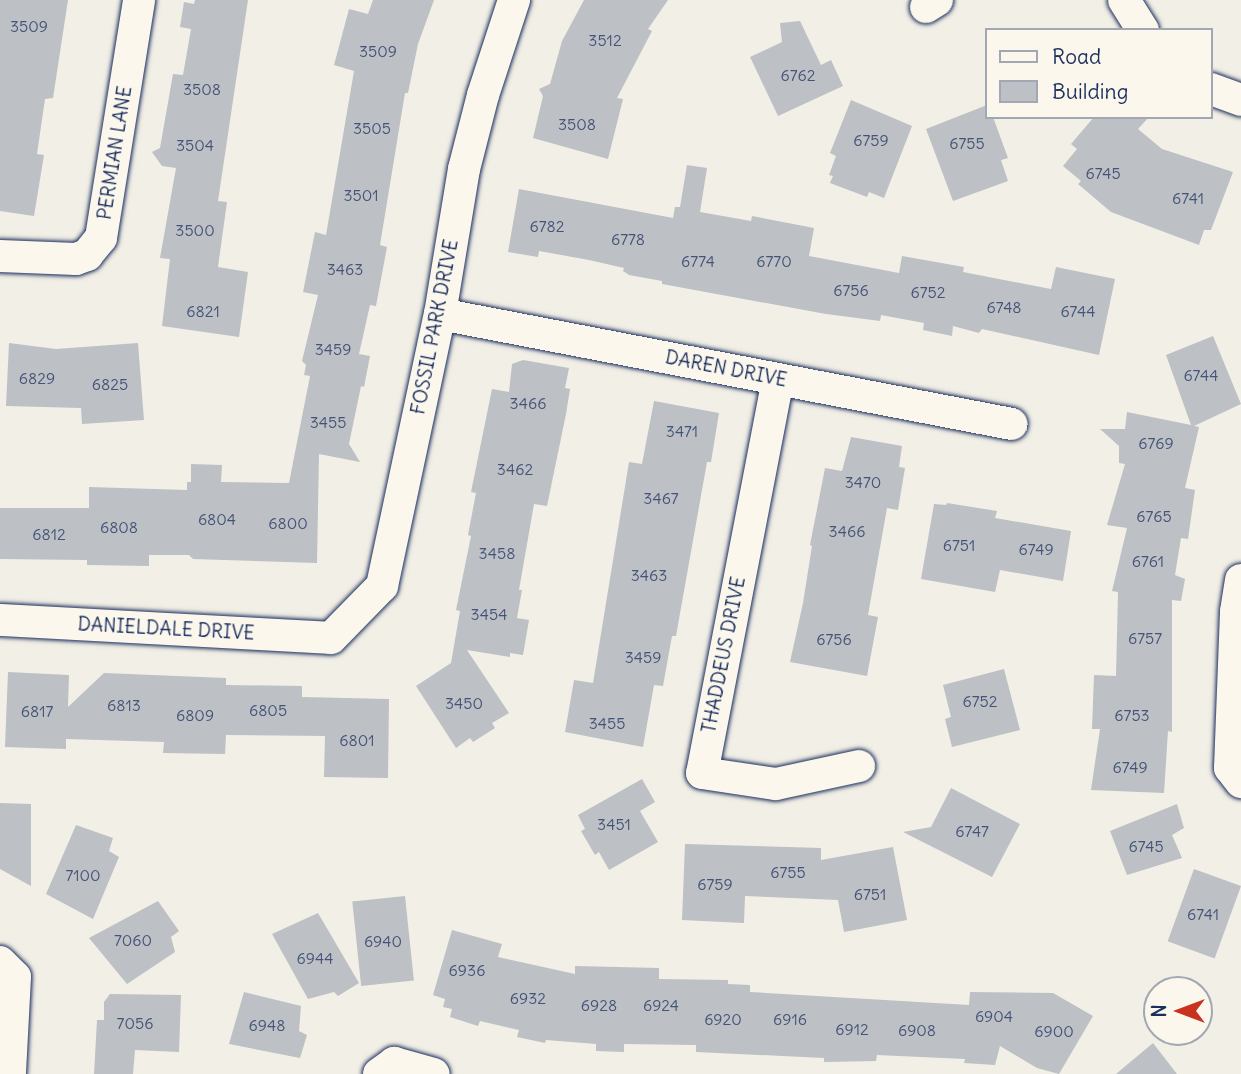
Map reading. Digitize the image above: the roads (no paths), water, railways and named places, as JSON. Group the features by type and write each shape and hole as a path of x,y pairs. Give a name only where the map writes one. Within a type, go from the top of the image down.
{"street":[{"name":"PERMIAN LANE","path":"0,256 76,259 87,255 101,238 139,0"},
{"name":"FOSSIL PARK DRIVE","path":"331,638 382,586 440,314 464,169 483,95 514,0"},
{"path":"1124,0 1142,28"},
{"path":"1213,90 1241,100"},
{"name":"DAREN DRIVE","path":"440,314 1012,424"},
{"name":"THADDEUS DRIVE","path":"778,379 702,773 776,784 859,766"},
{"path":"1241,580 1236,612 1230,768 1241,782"},
{"name":"DANIELDALE DRIVE","path":"0,620 331,638"},
{"path":"0,962 15,977 10,1074"},
{"path":"379,1074 394,1063 435,1074"}]}
